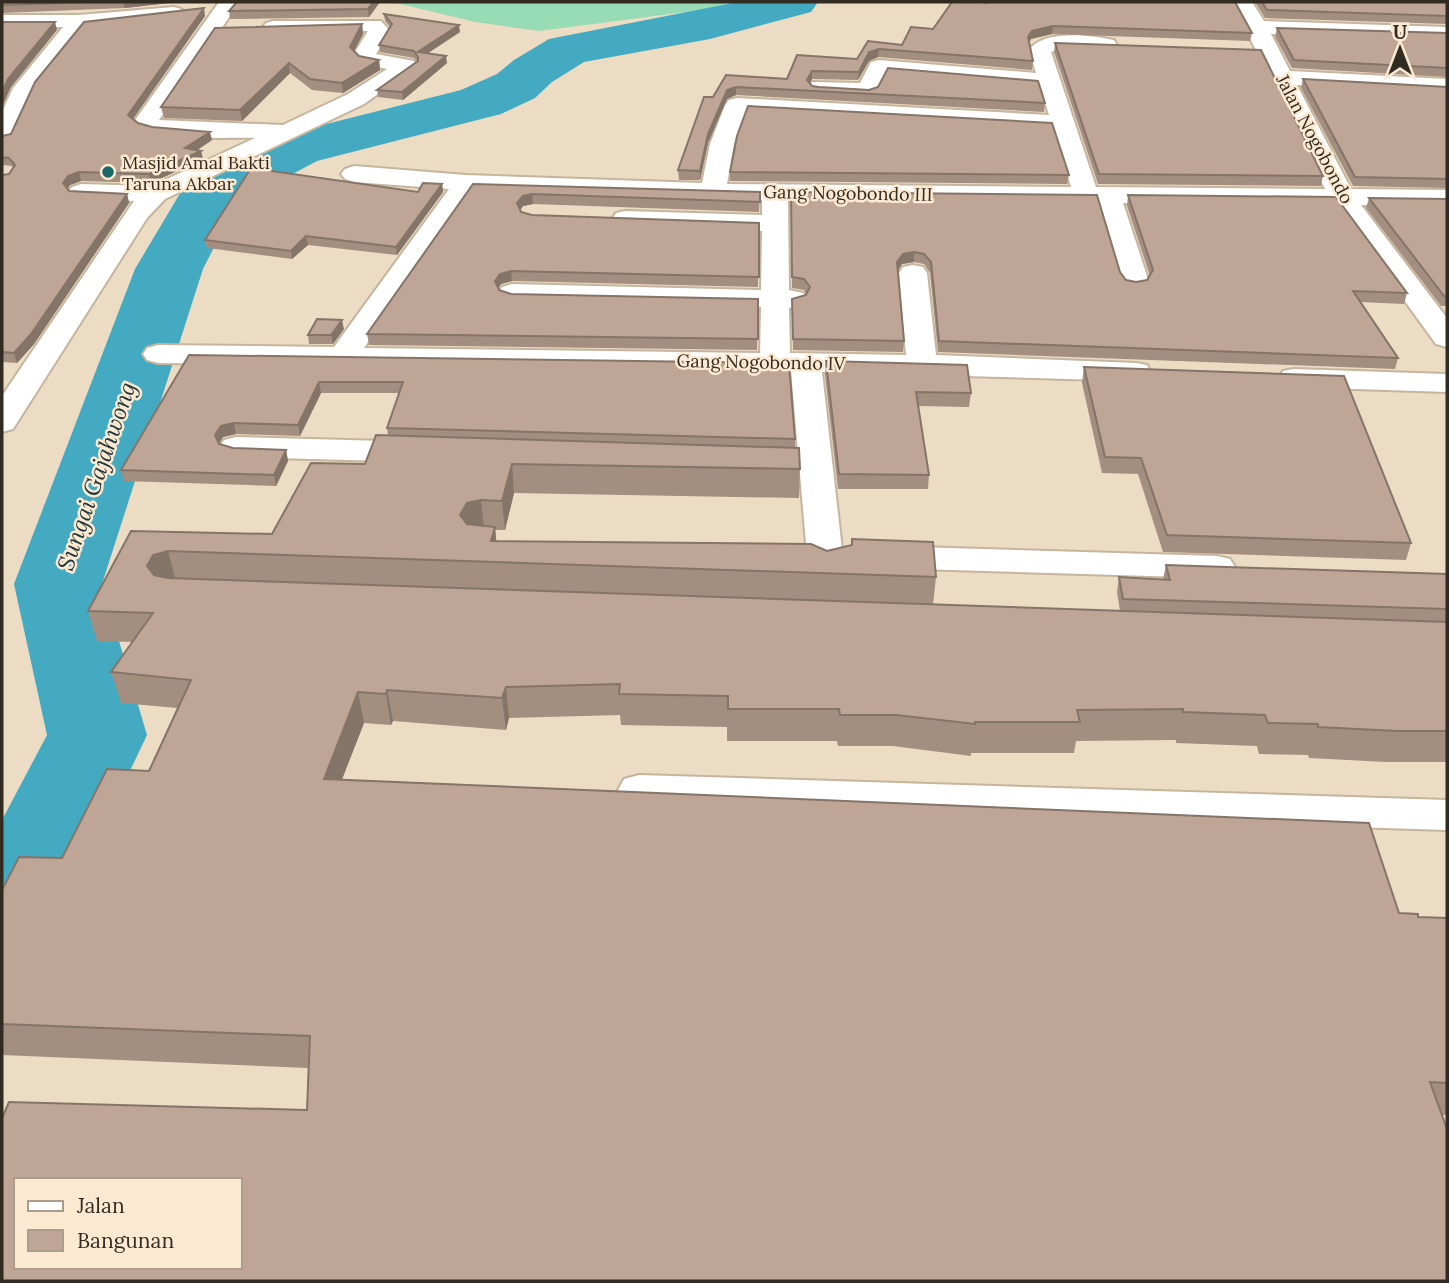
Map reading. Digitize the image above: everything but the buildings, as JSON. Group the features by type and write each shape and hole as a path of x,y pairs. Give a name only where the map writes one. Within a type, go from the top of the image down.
{"street":[{"name":"Jalan Nogobondo","path":"1242,2 1342,197 1447,338"},
{"path":"230,3 200,16 145,123 153,127 287,132"},
{"path":"2,21 200,16 242,28 374,25 379,31 364,55 369,59 406,66 356,99 156,194 137,213 2,422"},
{"path":"2,137 13,89 79,21"},
{"path":"1257,27 1447,33"},
{"path":"1134,46 1044,45 1040,47 1040,55 1061,123 1135,282"},
{"path":"1242,50 1269,51"},
{"path":"802,85 867,90 880,67 1048,80"},
{"path":"1282,76 1447,86"},
{"path":"713,190 722,144 749,82"},
{"path":"737,105 1061,123"},
{"name":"Gang Nogobondo III","path":"354,174 466,183 775,192 1447,198"},
{"path":"342,357 466,183"},
{"path":"81,192 156,194"},
{"path":"775,192 773,223 791,362 817,464 817,558 1252,568"},
{"path":"598,218 773,223"},
{"path":"913,273 922,364"},
{"path":"512,293 784,299"},
{"name":"Gang Nogobondo IV","path":"158,354 922,364 1171,373"},
{"path":"1268,377 1447,383"},
{"path":"236,447 457,453"},
{"path":"720,461 817,464"},
{"path":"639,790 1447,815"}],"green space":[{"path":"392,2 738,2 701,10 539,31 475,22"}],"waterway":[{"name":"Sungai Gajahwong","path":"210,193 296,149 481,102 516,86 533,71 567,50 710,24 794,2"},
{"name":"Sungai Gajahwong","path":"2,911 26,876 97,735 58,584 169,269 209,196"}],"place":[{"name":"Masjid Amal Bakti Taruna Akbar","path":"108,172"}]}
